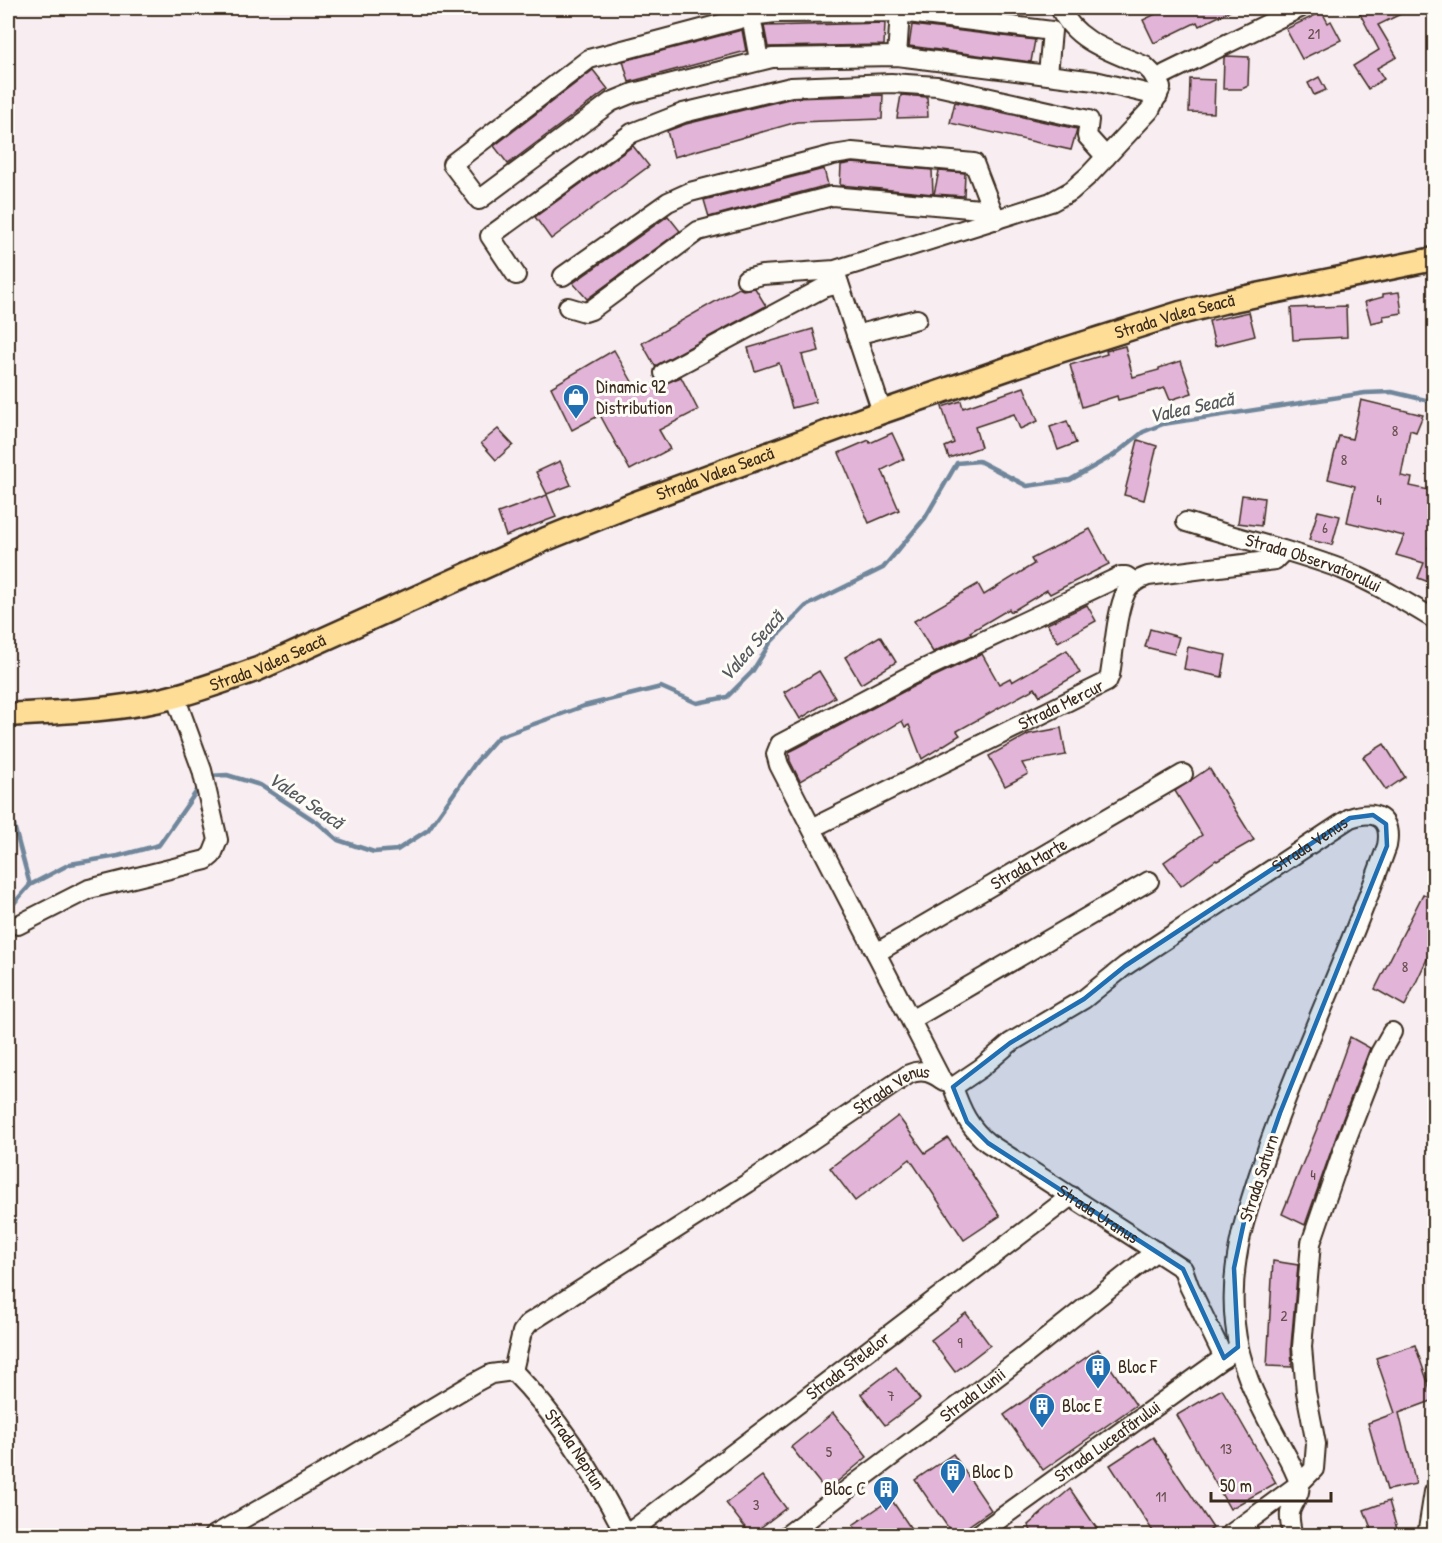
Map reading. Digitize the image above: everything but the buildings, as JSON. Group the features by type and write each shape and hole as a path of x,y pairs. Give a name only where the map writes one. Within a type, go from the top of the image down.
{"main road":[{"name":"Strada Valea Seacă","path":"8,715 116,708 175,696 258,669 546,539 882,412 1050,354 1179,313 1434,259"}],"street":[{"path":"664,374 823,288 837,277 994,215 1051,202 1071,191 1150,110 1161,87 1152,73 1144,66 1090,42 1074,29 1060,8"},
{"path":"1165,74 1300,8"},
{"path":"1048,74 1052,31 900,12 775,13 751,16 589,59 452,164 479,200 611,102 633,93 772,57 897,56 1095,81 1158,96"},
{"path":"897,56 900,12"},
{"path":"751,16 759,60"},
{"path":"516,275 490,236 632,133 683,113 791,87 891,83 937,86 960,91 1089,120 1087,136 1106,157"},
{"path":"563,276 668,202 690,192 833,154 852,152 974,163 994,215"},
{"path":"568,307 585,312 591,310 698,231 832,196 994,215"},
{"path":"746,279 762,275 837,277"},
{"path":"837,277 882,412"},
{"path":"856,335 916,319"},
{"name":"Strada Observatorului","path":"1186,522 1343,570 1398,597 1434,619"},
{"path":"1135,582 1148,576 1275,560 1284,551"},
{"name":"Strada Uranus","path":"1135,582 1126,576 1121,576 910,675 780,744 776,754 779,765 911,1020 976,1133 1183,1269 1189,1286 1231,1352"},
{"name":"Strada Mercur","path":"812,828 1107,682 1122,604 1126,593 1135,582"},
{"path":"18,926 89,889 206,860 212,855 218,840 208,790 175,696"},
{"name":"Strada Marte","path":"876,953 1183,774"},
{"name":"Strada Venus","path":"513,1371 522,1332 529,1323 748,1183 909,1074 920,1070 927,1071 947,1083 981,1068 1010,1043 1084,999 1125,966 1350,818 1363,813 1379,817 1386,824"},
{"name":"Strada Saturn","path":"1299,1484 1290,1460 1254,1396 1244,1370 1231,1352 1234,1268 1247,1208 1284,1103 1382,861 1389,836 1386,824"},
{"path":"911,1020 1149,880"},
{"path":"1238,1532 1299,1484 1314,1469 1316,1444 1305,1392 1302,1347 1311,1243 1351,1128 1380,1053 1392,1032"},
{"name":"Strada Stelelor","path":"626,1535 1071,1196"},
{"name":"Strada Lunii","path":"786,1536 1023,1357 1156,1251"},
{"name":"Strada Luceafărului","path":"976,1536 1231,1352"},
{"path":"213,1536 474,1383 491,1374 513,1371"},
{"name":"Strada Neptun","path":"513,1371 531,1390 580,1454 626,1535"},
{"path":"1293,1536 1290,1513 1299,1493 1299,1484"},
{"path":"1427,1536 1434,1492"}],"highlighted area":[{"path":"1373,815 1386,824 1387,846 1280,1113 1247,1208 1234,1268 1238,1347 1224,1358 1183,1269 988,1143 967,1122 953,1087 1010,1043 1084,999 1125,966 1350,818"}],"waterway":[{"name":"Valea Seacă","path":"208,776 227,775 260,785 318,823 338,840 374,852 397,850 428,830 476,762 498,737 584,706 661,687 697,703 727,697 752,672 770,643 806,606 883,568 925,518 957,463 979,461 1027,486 1070,480 1114,455 1143,432 1163,424 1365,393 1392,392 1434,402"},
{"name":"Valea Seacă","path":"8,910 30,885 70,864 118,856 159,845 201,785"},
{"name":"Valea Seacă","path":"8,803 30,885"}],"place":[{"name":"Dinamic 92 Distribution","path":"576,420"},
{"name":"Bloc F","path":"1098,1390"},
{"name":"Bloc E","path":"1042,1429"},
{"name":"Bloc D","path":"953,1495"},
{"name":"Bloc C","path":"886,1512"}]}
